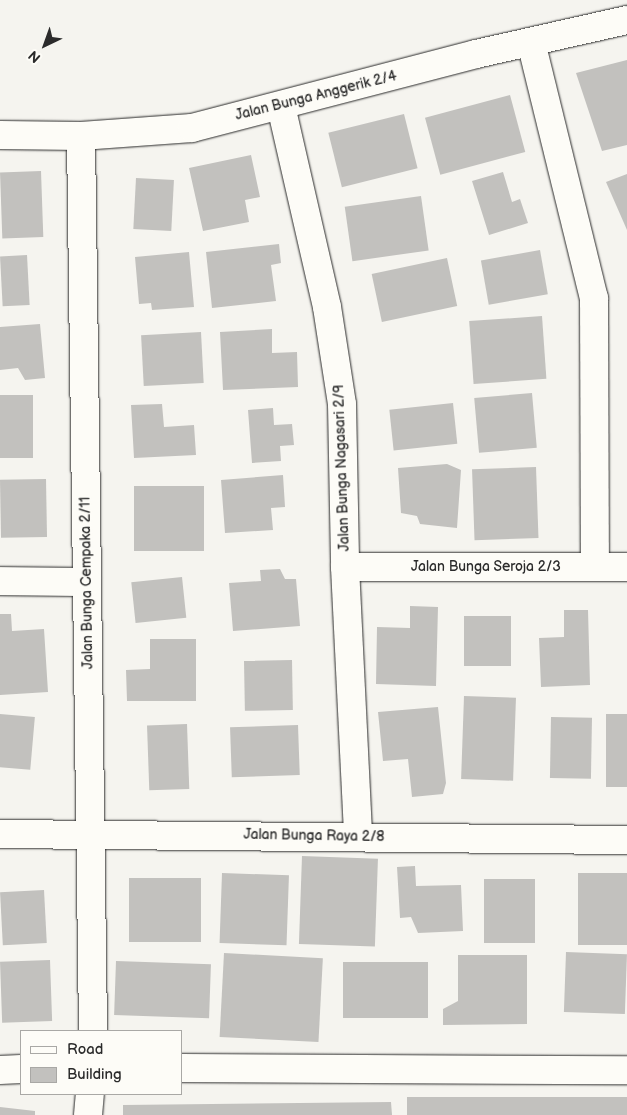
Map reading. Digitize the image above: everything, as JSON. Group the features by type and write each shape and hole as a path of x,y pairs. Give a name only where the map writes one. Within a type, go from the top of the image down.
{"street":[{"name":"Jalan Bunga Anggerik 2/4","path":"0,135 81,136 192,128 531,42 627,20"},
{"path":"531,42 594,298 595,567"},
{"name":"Jalan Bunga Nagasari 2/9","path":"281,106 327,307 342,404 345,567 358,837"},
{"name":"Jalan Bunga Cempaka 2/11","path":"81,136 93,1030"},
{"name":"Jalan Bunga Seroja 2/3","path":"345,567 627,567"},
{"path":"0,581 86,582"},
{"name":"Jalan Bunga Raya 2/8","path":"0,834 89,833 627,840"},
{"path":"182,1068 627,1070"},
{"path":"0,1070 20,1069"},
{"path":"88,1115 90,1095"}],"building":[{"path":"627,60 627,145 602,151 576,73"},
{"path":"510,95 525,152 440,175 425,118"},
{"path":"404,114 418,168 342,187 328,133"},
{"path":"251,155 260,197 245,200 249,222 203,231 189,168"},
{"path":"41,171 43,237 2,238 0,172"},
{"path":"503,172 512,202 520,199 528,223 489,235 472,181"},
{"path":"627,174 627,230 606,182"},
{"path":"136,178 174,180 171,231 133,229"},
{"path":"421,196 429,250 352,261 345,207"},
{"path":"279,244 281,263 271,265 276,301 212,308 206,252"},
{"path":"540,250 548,294 489,305 481,260"},
{"path":"189,252 194,307 152,310 151,303 139,304 135,257"},
{"path":"27,255 30,305 3,306 0,256"},
{"path":"447,258 457,306 382,322 372,274"},
{"path":"542,316 546,379 474,384 469,321"},
{"path":"40,324 45,378 25,380 18,368 0,370 0,327"},
{"path":"272,329 272,353 297,352 298,387 223,390 220,332"},
{"path":"201,332 204,383 144,386 141,335"},
{"path":"532,393 537,448 479,453 474,398"},
{"path":"0,395 33,395 33,458 0,458"},
{"path":"453,403 457,444 394,450 389,410"},
{"path":"162,404 164,427 194,425 196,455 134,458 131,405"},
{"path":"273,408 274,425 292,424 294,445 280,446 281,461 252,463 248,410"},
{"path":"447,464 461,470 457,528 420,524 417,516 401,513 398,468"},
{"path":"536,467 538,538 475,540 472,469"},
{"path":"283,475 285,507 271,508 273,530 225,533 221,480"},
{"path":"46,479 47,537 1,538 0,480"},
{"path":"134,486 204,486 204,551 134,551"},
{"path":"280,569 285,579 296,579 300,626 233,631 229,583 261,581 260,570"},
{"path":"182,577 186,618 136,623 131,582"},
{"path":"410,606 438,607 436,686 376,684 377,627 410,628"},
{"path":"564,610 588,610 590,685 541,687 539,638 564,637"},
{"path":"0,614 11,614 12,631 44,629 48,692 0,695"},
{"path":"464,616 511,616 511,666 464,666"},
{"path":"150,639 196,639 196,701 127,701 126,670 150,669"},
{"path":"292,660 293,710 245,711 244,661"},
{"path":"464,696 516,698 513,781 461,779"},
{"path":"438,707 446,783 443,794 412,797 408,759 383,761 378,712"},
{"path":"0,714 35,717 30,770 0,767"},
{"path":"606,714 627,714 627,787 606,787"},
{"path":"551,717 592,718 591,779 550,778"},
{"path":"187,724 189,789 149,790 147,725"},
{"path":"298,725 300,775 232,777 230,727"},
{"path":"302,856 378,859 375,947 299,944"},
{"path":"415,866 416,886 461,885 463,931 418,933 411,917 400,918 397,867"},
{"path":"222,873 289,875 287,945 220,943"},
{"path":"578,873 627,873 627,945 578,945"},
{"path":"129,878 201,878 201,942 129,942"},
{"path":"484,879 535,879 535,943 484,943"},
{"path":"44,890 47,943 3,945 0,892"},
{"path":"566,952 627,954 625,1014 564,1012"},
{"path":"224,953 323,958 318,1042 220,1037"},
{"path":"458,955 527,955 527,1024 443,1025 443,1009 458,1001"},
{"path":"50,960 52,1021 2,1023 0,962"},
{"path":"116,961 211,964 209,1018 114,1015"},
{"path":"343,962 428,962 428,1018 343,1018"},
{"path":"407,1097 627,1097 627,1115 407,1115"},
{"path":"391,1102 392,1115 123,1115 123,1105"},
{"path":"0,1107 35,1111 35,1115 0,1115"}]}
